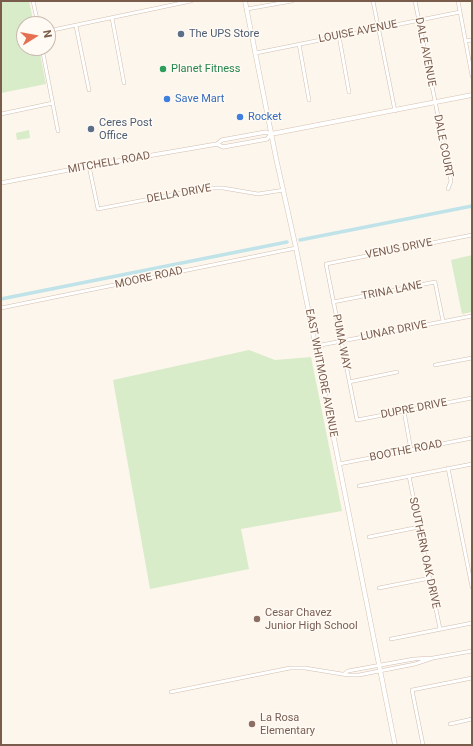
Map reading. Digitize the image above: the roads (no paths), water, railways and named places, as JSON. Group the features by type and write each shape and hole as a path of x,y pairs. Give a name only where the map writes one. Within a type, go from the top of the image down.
{"main road":[{"name":"EAST WHITMORE AVENUE","path":"245,1 271,134 294,236 395,745"},
{"name":"MITCHELL ROAD","path":"271,134 472,95"}],"street":[{"path":"33,1 36,16"},
{"path":"56,30 191,1"},
{"path":"247,9 292,1"},
{"path":"373,1 395,111"},
{"name":"DALE AVENUE","path":"415,1 435,103"},
{"path":"458,1 472,76"},
{"name":"LOUISE AVENUE","path":"256,53 460,12"},
{"path":"112,18 124,83"},
{"path":"76,26 89,90"},
{"path":"339,36 349,92"},
{"path":"465,41 472,40"},
{"path":"299,44 309,100"},
{"path":"44,56 58,131"},
{"name":"DALE COURT","path":"435,103 451,181 448,189"},
{"path":"1,114 53,104"},
{"name":"MITCHELL ROAD","path":"1,183 217,144 222,140 266,132 271,134 267,139 223,147 217,144"},
{"name":"DELLA DRIVE","path":"89,166 98,209 207,188 223,188 258,194 284,190"},
{"name":"VENUS DRIVE","path":"326,264 472,235"},
{"name":"MOORE ROAD","path":"1,308 296,248"},
{"name":"PUMA WAY","path":"326,264 357,420"},
{"name":"TRINA LANE","path":"333,302 435,282 443,321"},
{"name":"LUNAR DRIVE","path":"316,346 472,316"},
{"path":"435,365 472,358"},
{"path":"349,382 397,372"},
{"name":"DUPRE DRIVE","path":"357,420 472,398"},
{"path":"404,411 411,450"},
{"name":"BOOTHE ROAD","path":"339,464 472,438"},
{"path":"359,486 472,464"},
{"path":"448,468 472,587"},
{"name":"SOUTHERN OAK DRIVE","path":"408,476 440,629"},
{"path":"369,537 419,527"},
{"path":"379,588 430,578"},
{"path":"391,639 472,623"},
{"path":"344,674 348,671 414,659 433,658 472,651"},
{"path":"171,692 290,668 305,668 348,675 359,675 415,664 433,658"},
{"path":"423,745 412,690 472,678"},
{"path":"450,724 472,720"}],"waterway":[{"path":"300,240 472,206"},
{"path":"1,299 287,242"}],"place":[{"name":"The UPS Store","path":"181,34"},
{"name":"Planet Fitness","path":"163,69"},
{"name":"Save Mart","path":"167,99"},
{"name":"Rocket","path":"240,117"},
{"name":"Ceres Post Office","path":"91,129"},
{"name":"Cesar Chavez Junior High School","path":"257,619"},
{"name":"La Rosa Elementary","path":"252,724"}]}
